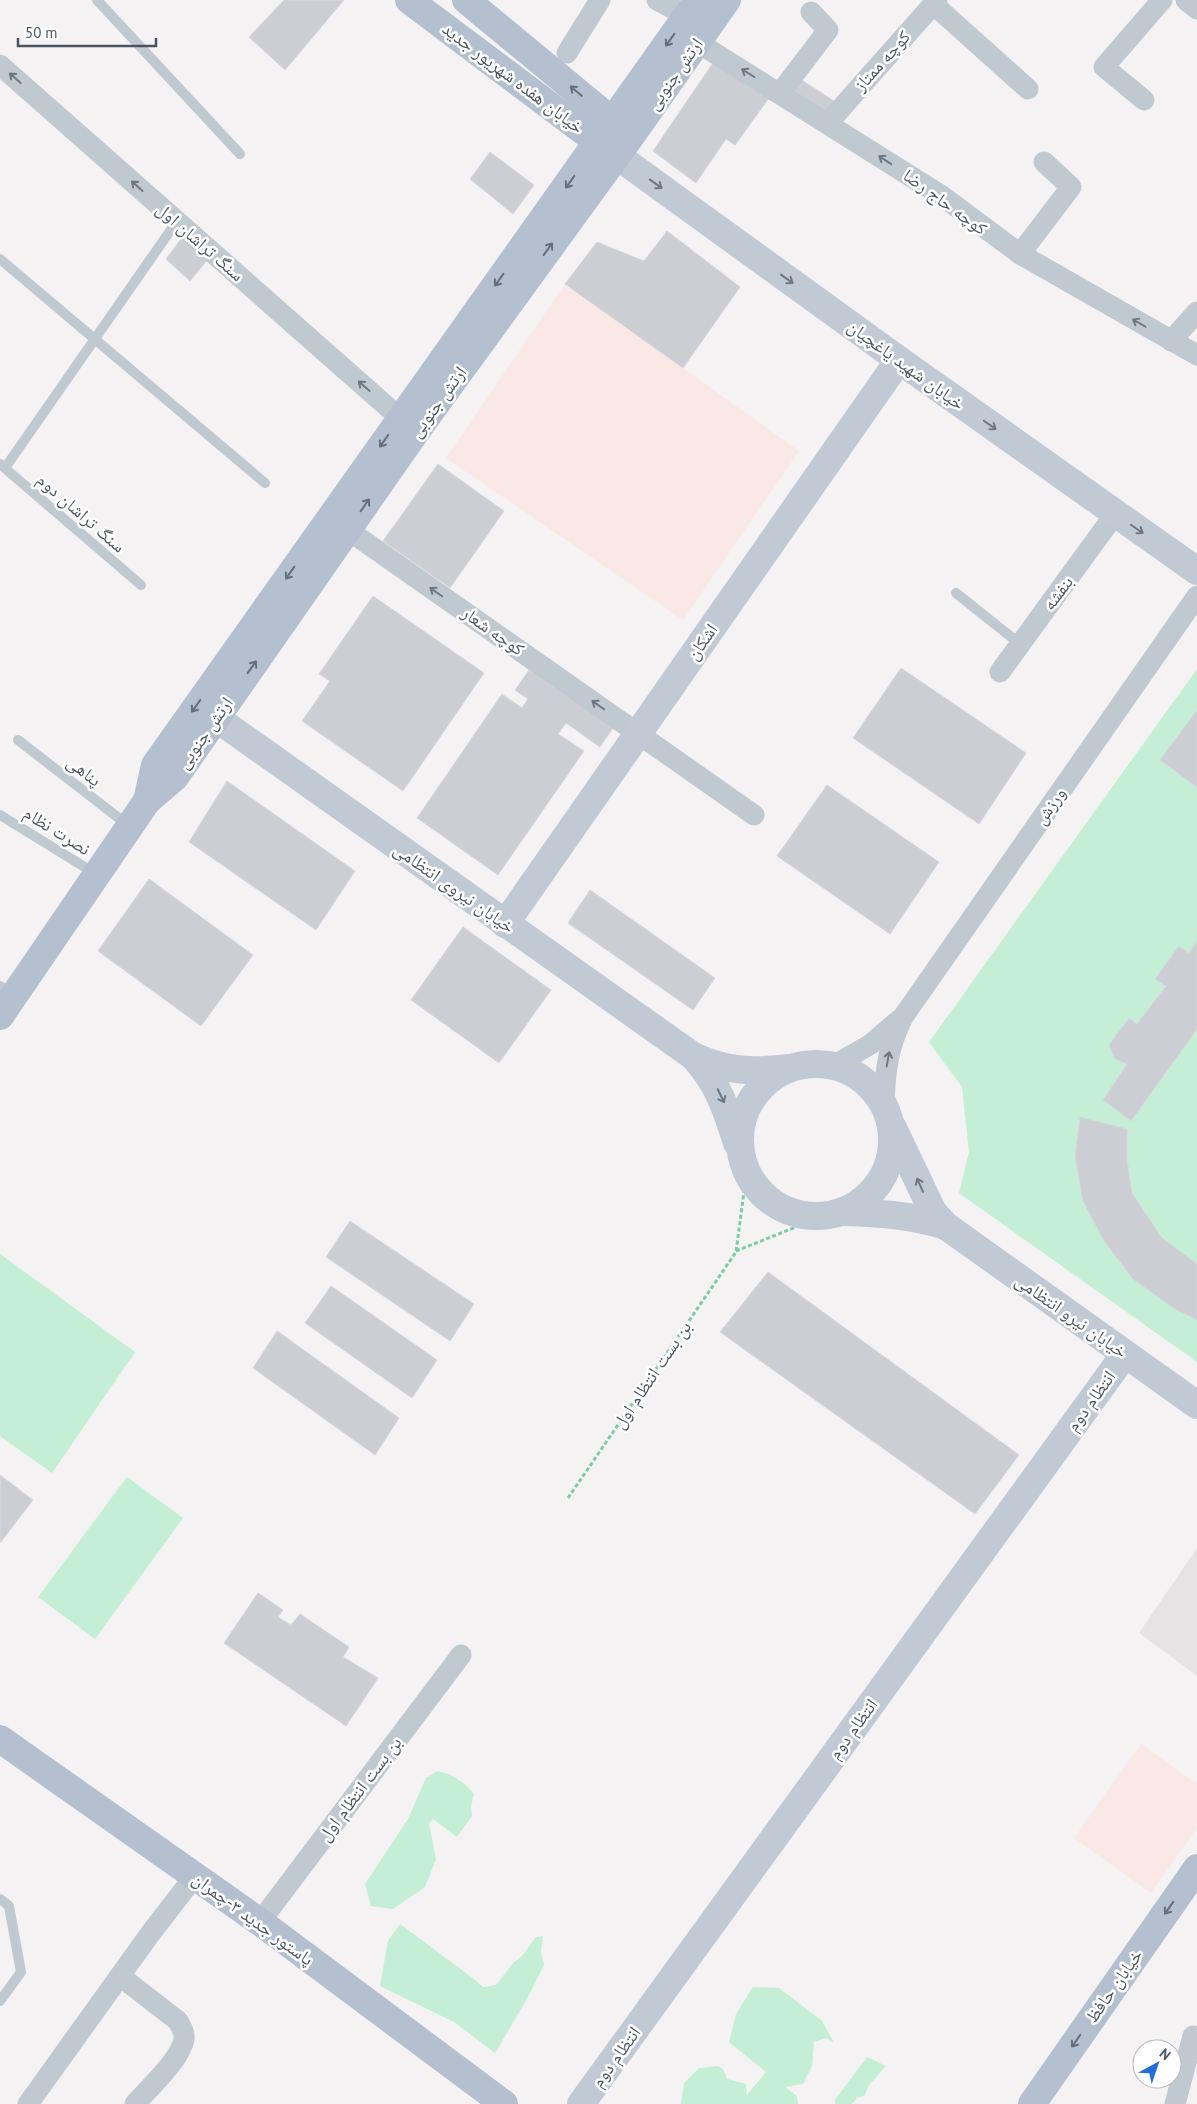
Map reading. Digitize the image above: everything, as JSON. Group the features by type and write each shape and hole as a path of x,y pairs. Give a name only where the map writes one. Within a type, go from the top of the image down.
{"main road":[{"name":"خیابان هفده شهریور جدید","path":"409,0 615,139"},
{"name":"خیابان هفده شهریور جدید","path":"466,0 615,139"},
{"name":"ارتش جنوبی","path":"147,801 155,765 400,418 615,139 697,42 726,0"},
{"name":"ارتش جنوبی","path":"4,999 97,874 147,801 175,776 426,419 615,139 693,8"},
{"name":"پاستور جدید ۳-چمران","path":"0,1738 260,1922 504,2104"},
{"name":"خیابان حافظ","path":"1032,2104 1193,1880"}],"street":[{"path":"657,0 693,8"},
{"path":"1144,100 1104,67 1162,0"},
{"path":"1186,0 1197,9"},
{"path":"567,53 597,1"},
{"path":"935,2 1028,89"},
{"name":"کوچه ممتاز","path":"828,123 935,2"},
{"path":"780,93 828,30 811,12"},
{"name":"کوچه حاج رضا","path":"697,42 942,196 1020,254 1197,355"},
{"name":"سنگ تراشان اول","path":"0,65 400,418"},
{"name":"خیابان شهید یاغچیان","path":"615,139 898,360 1197,571"},
{"path":"1020,254 1071,187 1044,162"},
{"path":"1172,341 1197,312"},
{"name":"اشکان","path":"505,924 898,360"},
{"name":"بنفشه","path":"1000,672 1115,514"},
{"name":"کوچه شعار","path":"348,530 754,815"},
{"name":"ورزش","path":"888,1115 888,1058 892,1040 902,1017 1197,596"},
{"name":"خیابان نیروی انتظامی","path":"216,718 693,1056 707,1071 724,1102 744,1162"},
{"name":"ورزش","path":"833,1066 871,1044 902,1017"},
{"name":"خیابان نیروی انتظامی","path":"693,1056 726,1069 768,1071 790,1068"},
{"path":"811,1064 833,1066 854,1074 871,1087 888,1115 891,1154 888,1168 878,1187 862,1202 832,1214 800,1215 779,1207 762,1194 749,1176 744,1162 740,1134 745,1113 755,1094 771,1079 790,1068 811,1064"},
{"name":"خیابان نیرو انتظامی","path":"888,1115 933,1212 946,1226 1197,1405"},
{"name":"خیابان نیرو انتظامی","path":"832,1214 889,1213 927,1220 946,1226"},
{"name":"انتظام دوم","path":"582,2104 1125,1354"},
{"name":"بن بست انتظام اول","path":"260,1922 461,1655"},
{"path":"28,2104 150,1934 194,1877"},
{"path":"120,1976 178,2021 183,2030 184,2038 175,2058 135,2104"},
{"path":"1175,2104 1193,2036 1197,2037"}],"lane":[{"path":"97,0 240,154"},
{"path":"2,466 95,339 176,222"},
{"path":"0,259 265,483"},
{"name":"سنگ تراشان دوم","path":"2,466 141,586"},
{"path":"956,593 1020,644"},
{"name":"پناهی","path":"18,740 130,826"},
{"name":"نصرت نظام","path":"0,815 97,874"},
{"path":"0,1899 9,1906 21,1972 0,2002"}],"path":[{"path":"744,1162 736,1252 832,1214"},
{"name":"بن بست انتظام اول","path":"568,1498 736,1252"}],"shaded area":[{"path":"565,284 799,451 683,620 446,458"},
{"path":"1197,1548 1197,1676 1139,1633"},
{"path":"1141,1744 1197,1784 1197,1828 1151,1893 1074,1838"}],"green space":[{"path":"1197,669 1197,1362 959,1193 969,1152 962,1087 929,1042"},
{"path":"0,1254 135,1352 52,1473 0,1436"},
{"path":"127,1477 183,1518 95,1639 38,1597"},
{"path":"437,1771 458,1779 474,1794 471,1806 472,1816 457,1837 433,1819 429,1823 436,1859 425,1887 393,1909 371,1906 365,1884 408,1819 426,1778"},
{"path":"400,1924 483,1987 496,1985 536,1937 543,1936 541,1951 544,1965 527,1999 495,2053 454,2022 380,1986 388,1941"},
{"path":"753,1987 779,1988 822,2021 834,2043 826,2038 814,2042 812,2066 803,2084 785,2087 797,2096 798,2104 681,2104 684,2083 699,2068 718,2066 723,2069 727,2079 746,2084 747,2095 766,2072 729,2042 736,2014"},
{"path":"867,2057 886,2066 869,2085 864,2096 857,2098 852,2104 835,2104 835,2100"}],"building":[{"path":"284,0 344,0 285,70 249,37"},
{"path":"715,60 769,98 735,145 726,139 696,183 653,151"},
{"path":"800,79 834,101 826,111 791,91"},
{"path":"490,152 534,185 513,214 470,179"},
{"path":"667,231 740,287 683,368 565,284 597,242 644,261"},
{"path":"184,235 209,258 190,281 166,259"},
{"path":"438,464 504,511 450,588 383,541"},
{"path":"373,596 484,673 403,791 302,721 330,681 319,674"},
{"path":"901,668 1026,753 979,824 853,738"},
{"path":"529,670 613,728 600,747 566,723 558,734 584,751 498,875 417,818 502,694 522,708 528,699 515,690"},
{"path":"1197,710 1197,787 1160,760"},
{"path":"227,781 355,871 316,930 189,842"},
{"path":"827,785 939,862 890,934 777,856"},
{"path":"149,879 253,955 201,1026 98,951"},
{"path":"590,890 715,978 693,1010 568,923"},
{"path":"463,927 551,990 499,1063 411,1000"},
{"path":"1197,941 1197,1029 1131,1121 1103,1100 1127,1064 1115,1059 1109,1045 1129,1018 1137,1024 1166,986 1155,979 1179,946 1189,953"},
{"path":"1080,1117 1127,1129 1127,1160 1132,1193 1162,1238 1197,1264 1197,1320 1175,1309 1133,1279 1104,1241 1083,1201 1075,1157"},
{"path":"350,1221 474,1304 450,1341 326,1257"},
{"path":"768,1272 1019,1455 975,1514 720,1332"},
{"path":"331,1286 437,1360 412,1398 305,1323"},
{"path":"277,1331 399,1418 375,1455 253,1368"},
{"path":"0,1475 33,1500 0,1543"},
{"path":"258,1593 283,1610 278,1617 291,1625 300,1614 349,1647 343,1657 378,1678 346,1726 224,1643"}]}
